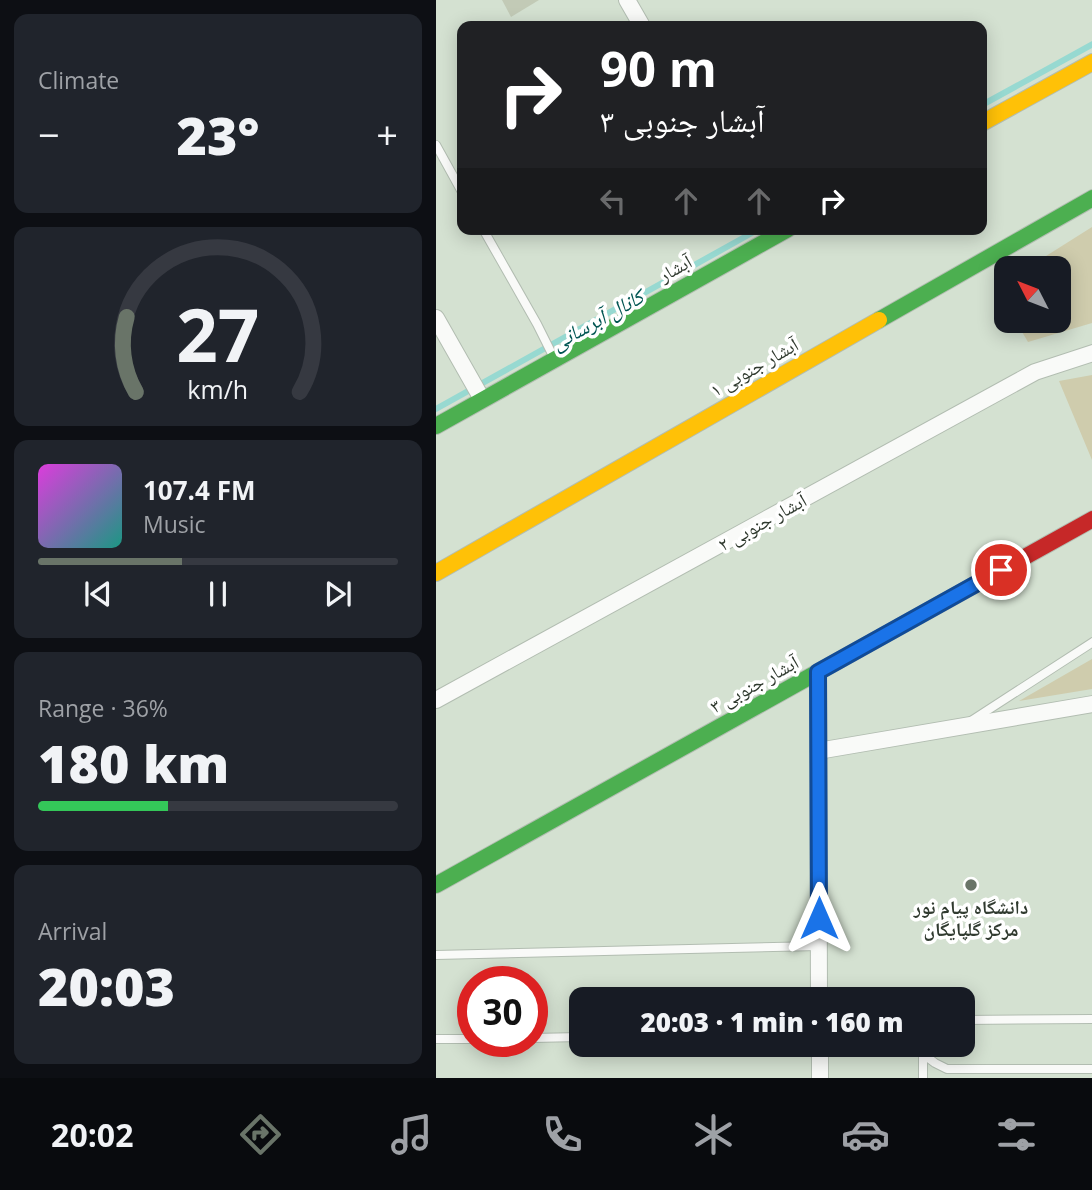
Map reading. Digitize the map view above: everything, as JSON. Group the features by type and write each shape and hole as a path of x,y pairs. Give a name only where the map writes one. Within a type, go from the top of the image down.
{"street":[{"path":"627,0 639,21"},
{"path":"987,120 1092,62"},
{"name":"آبشار جنوبی ۱","path":"436,573 1092,198"},
{"name":"آبشار","path":"436,426 762,235"},
{"path":"436,318 482,399"},
{"name":"آبشار جنوبی ۲","path":"436,700 1035,372 1092,353"},
{"name":"آبشار جنوبی ۳","path":"436,885 1092,519"},
{"path":"818,672 819,987"},
{"path":"818,751 1092,704"},
{"path":"820,1057 820,1078"}],"lane":[{"path":"436,145 457,183"},
{"path":"486,235 554,358"},
{"path":"963,726 1092,642"},
{"path":"436,955 819,946"},
{"path":"975,1020 1092,1019"},
{"path":"548,1038 569,1037"},
{"path":"436,1039 457,1039"},
{"path":"923,1057 923,1078"},
{"path":"930,1057 947,1069 1092,1069"}],"shaded area":[{"path":"1092,227 1092,323 1071,329 1071,256 1046,256"},
{"path":"1023,333 1058,333 1028,342"},
{"path":"1093,375 1092,460 1059,381"},
{"path":"1092,659 1092,689 1019,701"}],"building":[{"path":"502,0 539,0 511,17"}],"waterway":[{"name":"کانال آبرسانی","path":"987,102 1093,44"},
{"name":"کانال آبرسانی","path":"436,409 748,235"}],"traffic: fast":[{"path":"879,320 1093,198"},
{"path":"436,426 777,235"},
{"path":"436,885 836,662"}],"traffic: slow":[{"path":"987,120 1093,62"},
{"path":"436,573 879,320"}],"traffic: jam":[{"path":"836,662 1093,519"}],"place":[{"name":"دانشگاه پیام نور مرکز گلپایگان","path":"971,885"}],"route":[{"path":"819,918 818,672 1001,570"}]}
